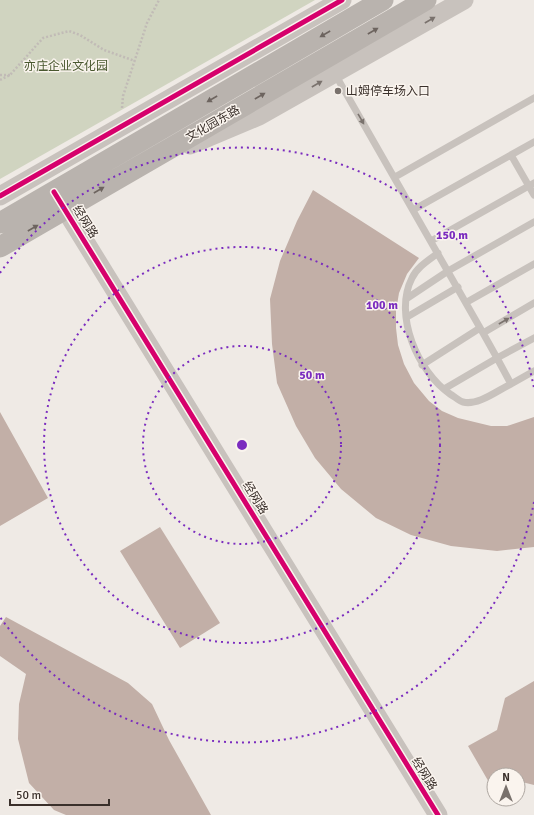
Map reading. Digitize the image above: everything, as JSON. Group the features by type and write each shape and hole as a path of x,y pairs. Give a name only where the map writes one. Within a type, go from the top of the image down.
{"main road":[{"name":"文化园东路","path":"0,223 383,0"},
{"name":"文化园东路","path":"0,247 426,0"}],"street":[{"path":"0,196 121,125 342,0"},
{"path":"142,165 259,116 464,0"},
{"path":"283,58 319,13"},
{"name":"经网路","path":"54,192 66,209 438,815"}],"lane":[{"path":"335,74 467,302 511,384"},
{"path":"395,177 534,98"},
{"path":"413,210 534,142"},
{"path":"511,155 534,195"},
{"path":"432,241 534,183"},
{"path":"406,299 448,271 534,222"},
{"path":"438,253 424,264 412,277 406,299 407,317 411,336 422,365 434,380 463,402 475,402 534,371"},
{"path":"467,302 534,264"},
{"path":"407,317 458,287"},
{"path":"422,365 482,330 534,304"},
{"path":"444,389 534,338"}],"path":[{"path":"121,125 123,96 147,23 159,0"},
{"path":"0,80 10,75 43,38 69,32 80,35 104,50 135,61"},
{"path":"0,75 10,75"}],"green space":[{"name":"亦庄企业文化园","path":"0,0 315,0 0,179"}],"building":[{"path":"313,190 419,258 407,274 399,293 396,311 396,328 398,345 404,364 414,383 429,401 442,411 458,418 491,426 507,426 534,417 534,547 497,551 451,546 411,535 376,518 341,489 315,458 296,426 277,383 272,344 270,299 280,261 297,221"},
{"path":"0,412 48,498 0,526"},
{"path":"160,527 220,623 180,648 120,551"},
{"path":"6,617 128,683 152,704 169,740 211,815 66,815 54,810 29,783 18,739 19,704 26,674 0,656 0,626"},
{"path":"534,681 534,785 526,783 526,767 486,767 486,777 468,746 497,730 505,698"}],"cycle path":[{"path":"0,196 342,0"},
{"path":"54,192 438,815"}],"place":[{"name":"山姆停车场入口","path":"338,91"}]}
